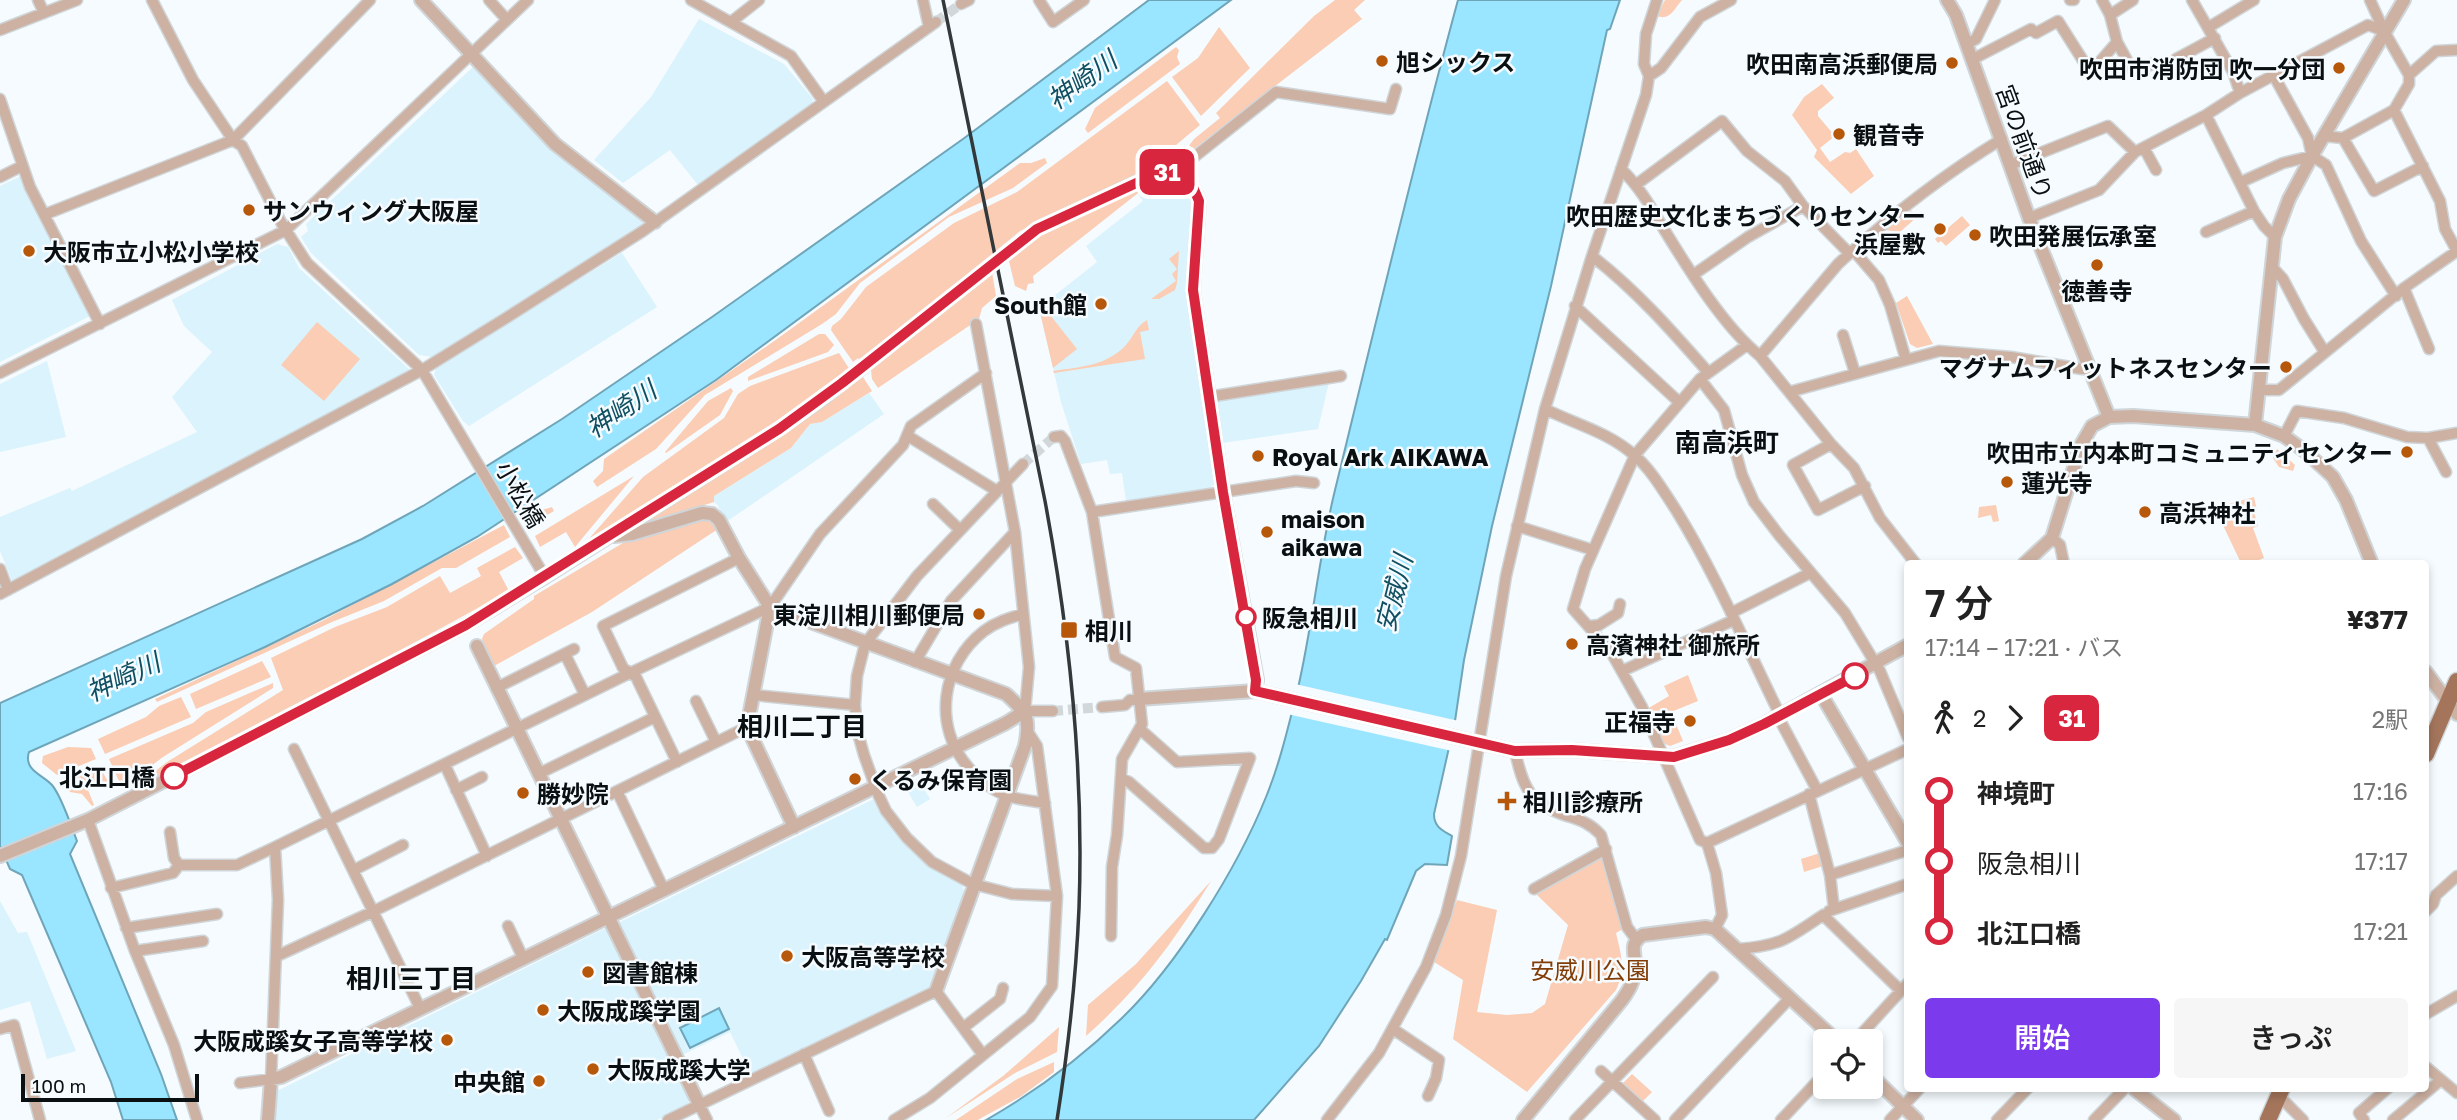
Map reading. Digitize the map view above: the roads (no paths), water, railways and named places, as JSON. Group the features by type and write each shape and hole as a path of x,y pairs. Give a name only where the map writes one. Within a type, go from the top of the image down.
{"main road":[{"path":"2429,749 2453,709 2457,681"},
{"path":"2268,1120 2281,1092"}],"street":[{"path":"38,0 44,13"},
{"path":"0,30 77,0"},
{"name":"小松橋","path":"152,0 193,80 233,140 242,146 286,230 307,263 422,370 545,577"},
{"path":"46,214 233,140 370,0"},
{"path":"421,0 555,144 655,222"},
{"path":"489,0 507,20"},
{"path":"0,373 286,230 528,0"},
{"path":"691,0 791,56 824,102"},
{"path":"730,22 759,0"},
{"path":"0,569 4,592 422,370 655,222 932,24 923,0"},
{"path":"1039,0 1053,22 1084,0"},
{"path":"1334,1118 1393,1029 1426,967 1446,915 1457,874 1477,742 1517,526 1545,409 1592,256 1646,95 1649,76 1644,64 1646,34 1657,0"},
{"path":"1649,76 1661,68 1700,17 1731,0"},
{"name":"宮の前通り","path":"1947,0 1956,15 2029,218 2109,417"},
{"path":"1967,44 1976,39 1995,0"},
{"path":"2102,0 2110,15 2117,41 2134,73 2154,63"},
{"path":"2110,15 2133,0"},
{"path":"2192,0 2233,72 2240,93"},
{"path":"2209,27 2254,0"},
{"path":"2323,136 2343,138 2394,110 2409,84 2409,75 2370,0"},
{"path":"2255,425 2275,237 2289,200 2312,156 2404,0"},
{"path":"1973,59 2031,29 2036,33 2058,21 2089,70 2098,64 2117,41"},
{"path":"2029,218 2099,190 2140,150 2368,24 2384,31"},
{"path":"2176,59 2215,38"},
{"path":"2409,75 2436,51 2457,50"},
{"path":"2274,76 2308,138 2312,156 2326,165 2361,240 2396,296"},
{"path":"1174,173 1276,92 1390,110 1396,89"},
{"path":"0,99 30,187 100,324"},
{"path":"2258,390 2279,390 2404,288 2457,251 2445,229 2440,201 2394,110"},
{"path":"2206,115 2255,211 2275,237"},
{"path":"1637,184 1722,121 1747,150 1785,181 1803,205 1879,281 1890,305 1906,360"},
{"path":"2010,165 2108,126 2140,150 2156,170"},
{"path":"2343,138 2374,191 2423,166"},
{"path":"1760,356 1838,264 1905,205 1964,162 2002,139"},
{"path":"2241,182 2283,163 2312,156"},
{"path":"0,177 22,166"},
{"path":"1621,169 1637,184 1693,275 1747,345 1760,356 1831,444 1854,468 1880,518 1913,560"},
{"path":"1,856 88,820 466,625 779,429 822,399 1031,233 1147,177 1163,173 1174,173 1190,183 1199,201 1193,290 1223,492 1256,680 1255,691"},
{"path":"1693,275 1748,237 1803,205"},
{"path":"2206,232 2255,211"},
{"path":"1592,256 1658,316 1704,376 1724,410 1742,475 1754,502 1845,613 1876,664 1904,729"},
{"path":"2272,267 2283,279 2325,351"},
{"path":"2404,288 2428,349"},
{"path":"1576,306 1679,402"},
{"path":"668,1120 936,991 1028,732 1025,711 1029,667 1015,531 976,324"},
{"path":"1843,335 1855,373"},
{"path":"1747,345 1704,376 1635,455 1592,550 1573,609 1611,652 1622,671 1642,707 1700,840 1707,843 1904,750"},
{"path":"1789,392 1939,351 1959,351 2089,368"},
{"path":"794,827 747,727 770,607 820,534 903,445 911,426 986,373"},
{"path":"1208,397 1340,376"},
{"path":"1545,409 1572,423 1600,432 1635,455 1665,494 1694,540 1780,715 1813,792 1834,909"},
{"path":"2284,436 2297,411 2344,418 2407,437 2428,438 2457,433"},
{"path":"2028,560 2052,538 2081,445 2092,426 2109,417 2133,416 2255,425 2284,436 2333,477 2346,500 2370,560"},
{"path":"908,436 997,491"},
{"path":"1054,437 1061,436 1065,440 1092,512 1115,657 1136,668 1141,730 1122,759 1112,867 1111,936"},
{"path":"2428,438 2446,472"},
{"path":"1831,444 1793,465 1818,510 1865,486"},
{"path":"1023,464 917,576 865,644 855,705 864,755 886,811 907,838 932,862 973,884 1012,894 1057,896"},
{"path":"1092,512 1296,481 1314,483"},
{"path":"933,504 960,530"},
{"path":"610,536 632,534 708,513 719,520 770,607 1006,694 1025,711"},
{"path":"1517,526 1592,550"},
{"path":"915,662 951,601 1015,531"},
{"path":"2052,538 2060,545 2063,560"},
{"path":"677,762 636,677 623,668 603,626 739,558"},
{"path":"1622,671 1733,616 1810,573"},
{"path":"1590,626 1599,625 1618,613 1620,604"},
{"path":"179,865 237,865 770,607"},
{"path":"1023,614 1000,621 972,642 951,675 946,694 947,730 954,748 977,777 1006,796 1045,803"},
{"path":"477,646 707,1120"},
{"path":"1102,707 1125,705 1130,700 1139,699 1255,691 1515,751 1572,750 1664,757 1684,755 1729,740 1821,694 1904,647"},
{"path":"496,688 570,652 585,695"},
{"path":"2429,676 2453,709"},
{"path":"1821,694 1904,836"},
{"path":"752,695 855,705"},
{"path":"696,701 716,743"},
{"path":"240,1083 281,1077 876,787 1025,711 1053,711"},
{"path":"538,774 655,717"},
{"path":"277,956 747,727"},
{"path":"1121,778 1204,848 1212,848 1219,839 1250,758 1177,762 1141,730"},
{"path":"894,1120 930,1098 1030,1017 1052,986 1057,896 1037,746 1028,732"},
{"path":"294,748 420,1008"},
{"path":"1515,751 1524,782 1540,805 1594,827 1601,835 1627,927 1636,939"},
{"path":"445,765 487,856"},
{"path":"456,790 482,776"},
{"path":"617,791 664,890"},
{"path":"88,820 126,928 173,1045 197,1120"},
{"path":"170,832 174,858 179,865"},
{"path":"1707,843 1716,873 1722,915 1715,929"},
{"path":"354,870 403,845"},
{"path":"268,1120 277,956 275,847"},
{"path":"1534,889 1606,849"},
{"path":"1830,875 1904,851"},
{"path":"111,888 173,873 179,865"},
{"path":"2429,908 2436,895 2457,876"},
{"path":"1738,949 1776,945 1834,909 1904,885"},
{"path":"126,928 217,915"},
{"path":"1823,915 1904,986 1866,1029"},
{"path":"508,926 523,958"},
{"path":"1523,1120 1632,986 1636,967 1633,945 1636,939 1643,935 1706,927 1715,929 1824,1029"},
{"path":"135,951 203,941"},
{"path":"1575,1120 1713,977"},
{"path":"963,1028 1000,999 1003,988"},
{"path":"936,991 983,1055"},
{"path":"2429,1012 2457,996"},
{"path":"1675,1120 1790,998"},
{"path":"0,1029 15,1025 40,1120"},
{"path":"1393,1029 1439,1060 1428,1096"},
{"path":"804,1054 829,1111"},
{"path":"1601,1070 1655,1120"},
{"path":"2429,1070 2457,1093"},
{"path":"2429,1090 2441,1080"},
{"path":"1781,1120 1813,1086"},
{"path":"1883,1086 1917,1120"},
{"path":"1890,1120 1916,1092"},
{"path":"1997,1120 2024,1092"},
{"path":"2094,1120 2121,1092"},
{"path":"2140,1092 2174,1120"},
{"path":"2281,1092 2303,1120"},
{"path":"2364,1120 2359,1113 2383,1092"},
{"path":"2393,1120 2427,1092"},
{"path":"1531,1120 1534,1106"}],"water":[{"name":"神崎川","path":"1149,0 1231,0 716,380 477,537 392,584 265,647 29,752 31,768 52,785 66,812 77,841 70,854 161,1074 177,1120 123,1120 111,1082 22,875 10,869 0,846 0,703 362,539 423,506 562,419 712,317 963,139"},
{"name":"安威川","path":"1458,0 1620,0 1610,29 1607,30 1551,286 1492,526 1464,660 1455,721 1434,814 1437,825 1452,836 1447,865 1425,864 1416,871 1387,940 1385,939 1319,1046 1254,1120 986,1120 1040,1086 1074,1060 1143,996 1204,915 1239,854 1266,797 1280,757 1298,688 1335,490"},
{"path":"719,1008 729,1029 690,1048 680,1028"}],"tunnel":[{"path":"936,22 961,4"},
{"path":"1023,464 1054,437"},
{"path":"1053,711 1102,707"}],"railway":[{"path":"943,0 1045,501 1068,653 1077,755 1079,908 1071,1014 1057,1120"}],"place":[{"name":"旭シックス","path":"1382,61"},
{"name":"吹田南高浜郵便局","path":"1952,63"},
{"name":"吹田市消防団 吹一分団","path":"2339,68"},
{"name":"観音寺","path":"1839,134"},
{"name":"サンウィング大阪屋","path":"249,210"},
{"name":"吹田歴史文化まちづくりセンター 浜屋敷","path":"1940,229"},
{"name":"吹田発展伝承室","path":"1975,235"},
{"name":"大阪市立小松小学校","path":"29,251"},
{"name":"徳善寺","path":"2097,265"},
{"name":"South館","path":"1101,304"},
{"name":"マグナムフィットネスセンター","path":"2286,367"},
{"name":"吹田市立内本町コミュニティセンター","path":"2407,452"},
{"name":"Royal Ark AIKAWA","path":"1258,456"},
{"name":"蓮光寺","path":"2007,482"},
{"name":"高浜神社","path":"2145,512"},
{"name":"maison aikawa","path":"1267,532"},
{"name":"東淀川相川郵便局","path":"979,614"},
{"name":"阪急相川","path":"1246,617"},
{"name":"相川","path":"1069,630"},
{"name":"高濱神社 御旅所","path":"1572,644"},
{"name":"正福寺","path":"1690,721"},
{"name":"北江口橋","path":"174,776"},
{"name":"くるみ保育園","path":"855,779"},
{"name":"勝妙院","path":"523,793"},
{"name":"相川診療所","path":"1507,801"},
{"name":"大阪高等学校","path":"787,956"},
{"name":"図書館棟","path":"588,972"},
{"name":"大阪成蹊学園","path":"543,1010"},
{"name":"大阪成蹊女子高等学校","path":"447,1040"},
{"name":"大阪成蹊大学","path":"593,1069"},
{"name":"中央館","path":"539,1081"}],"district":[{"name":"南高浜町","path":"1727,442"},
{"name":"相川二丁目","path":"802,726"},
{"name":"相川三丁目","path":"411,978"}],"park label":[{"name":"安威川公園","path":"1590,969"}]}
